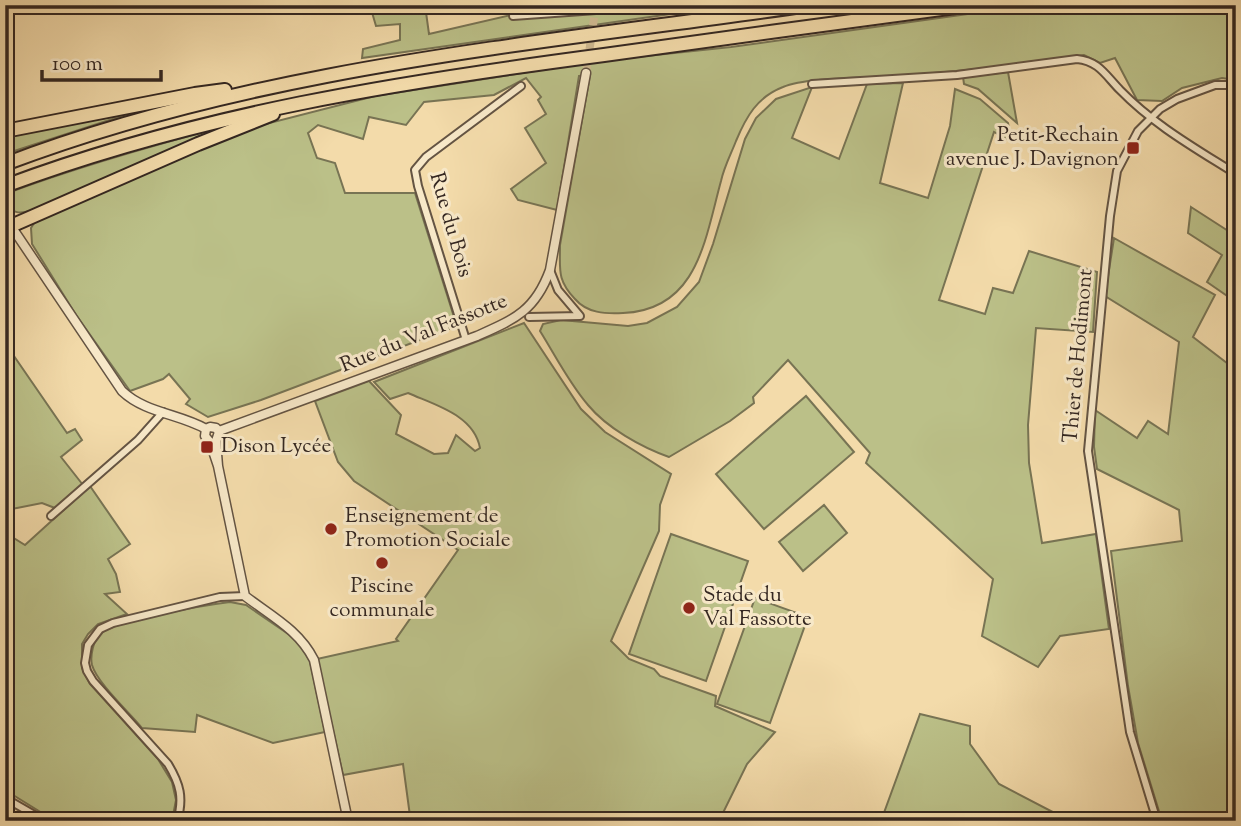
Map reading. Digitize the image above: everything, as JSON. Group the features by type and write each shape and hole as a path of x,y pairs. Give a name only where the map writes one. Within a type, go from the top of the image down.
{"highway":[{"path":"5,164 107,129 288,83 433,57 809,5"},
{"path":"5,186 176,131 245,113 317,99 482,71 971,5"},
{"path":"5,131 195,94 288,83"},
{"path":"8,221 317,99"}],"street":[{"path":"513,16 630,5"},
{"path":"812,84 957,75 1077,59 1088,60 1096,64 1121,91 1165,130 1236,174"},
{"name":"Rue du Val Fassotte","path":"219,431 466,340 525,312 541,291 550,270 586,73"},
{"name":"Thier de Hodimont","path":"1157,821 1128,720 1088,451 1113,190 1117,171 1129,146 1138,131 1151,118 1177,99 1197,90 1215,85 1236,85"},
{"name":"Rue du Bois","path":"466,340 415,170 426,157 521,86"},
{"path":"8,221 122,391 137,403 194,422 206,429 212,427 219,431 219,437 213,441"},
{"path":"528,317 580,316 558,290 550,270"},
{"path":"51,516 138,440 163,412"},
{"path":"206,429 205,436 213,441 245,596"},
{"path":"177,821 182,807 176,777 168,764 93,681 85,663 88,645 100,629 113,623 220,597 245,596 292,630 314,660 348,821"},
{"path":"5,798 45,821"}],"green space":[{"path":"377,5 425,5 429,34 533,10 536,5 734,5 362,58 363,49 400,40 400,24 376,26 371,9"},
{"path":"1032,5 1236,5 1236,80 1222,78 1182,88 1162,101 1137,100 1115,58 1100,63 1084,55 966,70 821,80 783,87 759,102 744,124 724,171 703,247 683,285 668,299 648,309 623,313 603,313 580,304 565,286 561,274 560,245 590,75 579,76 557,210 518,200 511,189 546,163 525,128 546,114 538,100 541,97 526,78 494,95 424,102 406,125 369,117 363,139 318,125 308,133 317,158 335,163 345,193 415,193 454,317 449,329 261,400 208,417 186,404 190,399 169,374 163,379 130,391 76,315 32,244 31,228 36,220 246,129 375,96 599,61 731,47"},
{"path":"1008,72 1017,123 978,89 964,84 963,77"},
{"path":"903,83 880,183 928,198 950,126 955,89 980,99 1008,123 1012,142 994,132 939,300 985,314 993,288 1013,293 1029,251 1097,272 1093,332 1036,328 1028,425 1029,463 1042,543 1096,534 1109,629 1060,636 1038,667 982,636 993,579 866,463 870,453 788,360 753,397 754,403 730,421 669,457 625,436 596,413 575,388 540,331 543,324 561,320 628,326 647,323 677,307 699,282 745,139 756,118 776,99 812,87 792,138 839,159 867,84"},
{"path":"128,114 5,154 5,136"},
{"path":"230,125 30,211 16,212 5,203 5,194 33,184 117,156"},
{"path":"1191,207 1236,236 1236,302 1207,282 1222,255 1188,233"},
{"path":"1114,238 1215,295 1193,337 1236,370 1236,821 1162,821 1138,743 1111,551 1182,541 1179,510 1097,469 1094,447 1095,410 1137,438 1148,421 1168,434 1179,342 1105,296"},
{"path":"524,323 581,409 605,432 671,474 660,505 659,531 611,641 629,659 654,669 660,676 716,696 715,706 775,732 747,764 719,821 384,821 410,816 403,764 343,775 317,659 398,641 396,639 458,550 354,481 338,462 315,401 369,381 401,415 396,434 434,454 448,453 456,435 475,451 480,448 476,437 462,419 408,393 390,399 374,382"},
{"path":"5,343 67,433 75,429 82,440 61,457 83,485 55,508 42,503 12,509 5,503"},
{"path":"806,396 854,452 764,529 716,474"},
{"path":"90,486 130,544 108,559 116,574 120,592 105,594 127,614 98,624 88,634 82,644 82,668 90,684 158,759 172,782 176,800 172,821 55,821 5,790 5,544 12,537 25,545"},
{"path":"824,505 847,533 803,571 779,542"},
{"name":"Stade du Val Fassotte","path":"671,534 748,561 706,681 629,654"},
{"path":"755,598 808,617 770,723 717,704"},
{"path":"230,602 246,605 297,640 310,661 325,732 273,743 197,715 195,732 142,728 95,672 91,662 94,644 100,634 109,629 162,614"},
{"path":"920,714 970,726 970,744 999,784 1070,821 881,821"}],"tunnel":[{"path":"586,73 596,5"}],"place":[{"name":"Petit-Rechain avenue J. Davignon","path":"1133,148"},
{"name":"Dison Lycée","path":"207,447"},
{"name":"Enseignement de Promotion Sociale","path":"331,529"},
{"name":"Piscine communale","path":"382,563"},
{"name":"Stade du Val Fassotte","path":"689,608"}]}
